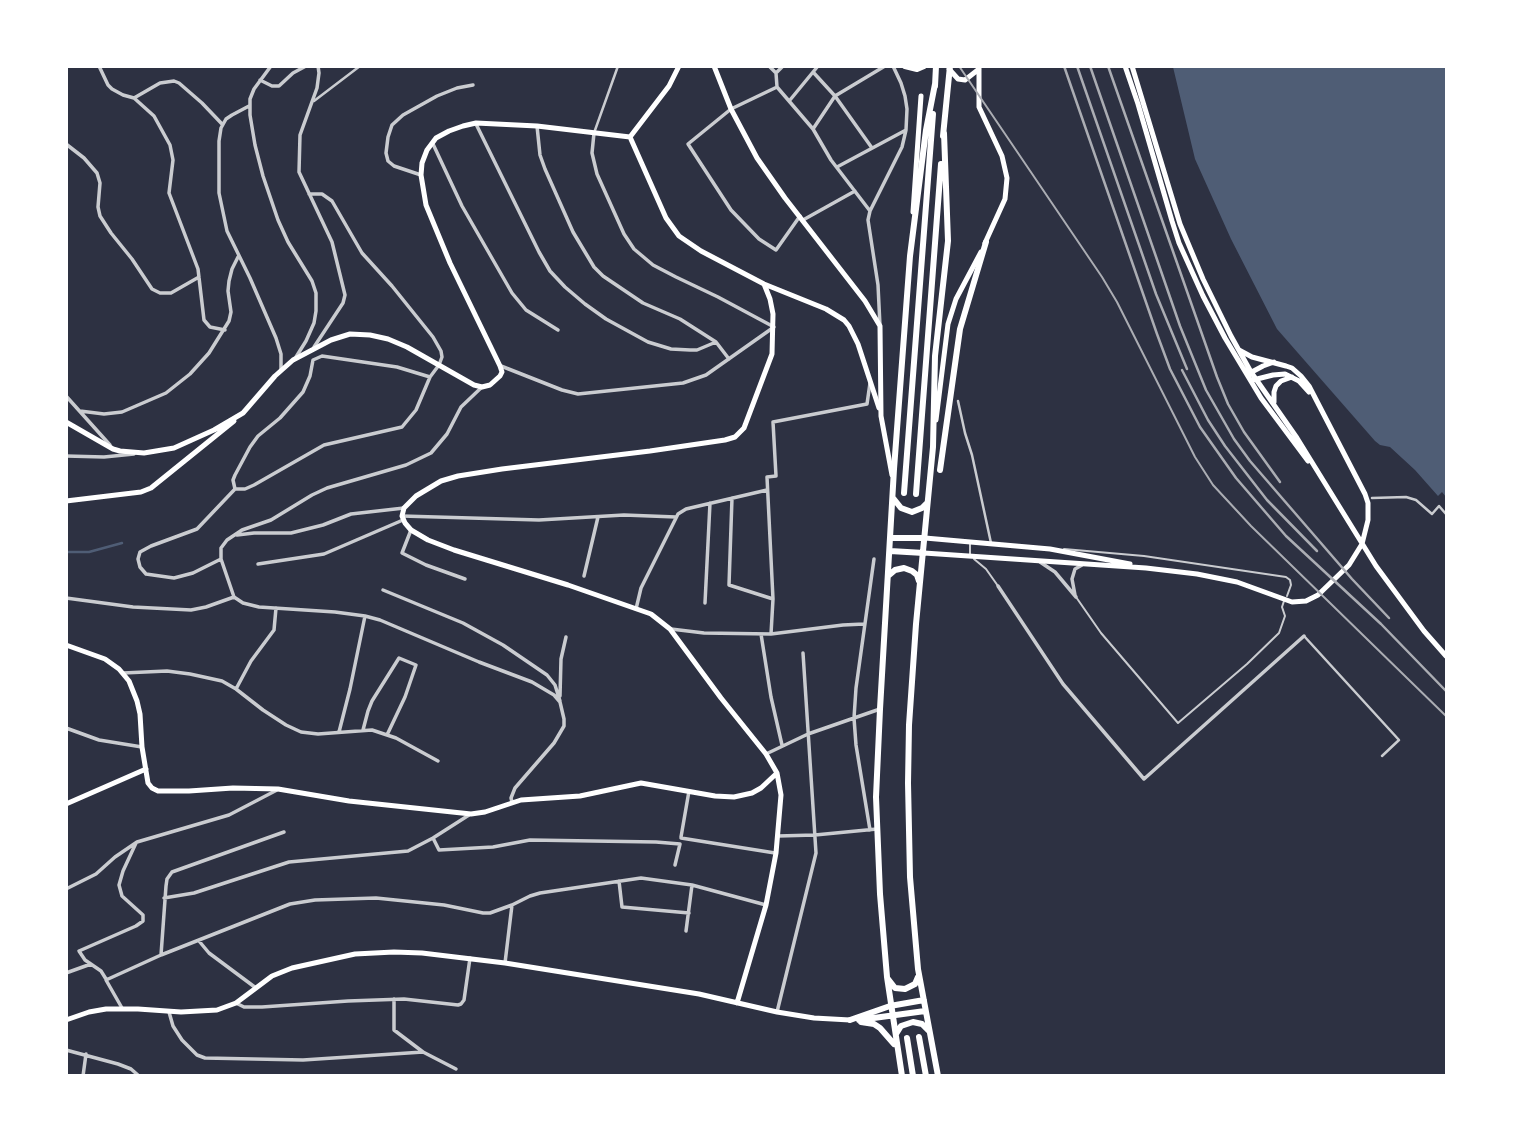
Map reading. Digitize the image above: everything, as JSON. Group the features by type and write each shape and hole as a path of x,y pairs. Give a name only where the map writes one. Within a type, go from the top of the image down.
{"highway":[{"path":"907,68 917,69 924,66"},
{"path":"902,1076 890,1006 873,830 893,481 910,256 936,66"},
{"path":"916,494 949,66"},
{"path":"904,493 929,131"},
{"path":"938,1076 918,969 910,877 908,782 909,725 933,447 935,356 947,241 944,133"},
{"path":"940,470 960,329 986,242"},
{"path":"892,497 901,508 912,512 928,502"},
{"path":"890,538 925,538"},
{"path":"890,551 924,553"},
{"path":"888,576 895,570 908,568 917,575 920,583"},
{"path":"887,977 895,988 905,989 915,984 918,969"},
{"path":"850,1020 890,1006 924,1000"},
{"path":"850,1020 925,1011"},
{"path":"850,1020 874,1024 897,1049"},
{"path":"895,1036 901,1026 909,1023 918,1022 929,1031"},
{"path":"919,1037 926,1076"},
{"path":"906,1038 913,1076"}],"main road":[{"path":"630,137 669,86 680,66"},
{"path":"714,66 757,158 866,301 880,326 881,416"},
{"path":"949,66 958,79 965,80 979,68"},
{"path":"1125,66 1179,243 1203,296 1281,426 1320,477"},
{"path":"1132,66 1184,233 1203,279 1249,373"},
{"path":"933,447 948,324 956,299 1005,199 1007,178 1002,156 979,107 979,68"},
{"path":"910,256 921,96"},
{"path":"66,501 141,492 151,488 243,413 281,369 313,348 340,336 370,335 388,340 407,347 474,385 490,385 502,372 500,366 426,205 421,175 424,157 432,142 456,128 476,124 537,126 630,137"},
{"path":"630,137 666,218 673,229 689,243 764,284 840,316 849,326 870,378 881,416 893,481"},
{"path":"737,1003 766,905 778,836 781,795 777,773 766,754 670,629 651,614 454,550 421,537 411,530 402,518 404,508 416,496 432,486 464,474 650,451 735,437 744,428 772,354 772,306 764,284"},
{"path":"924,553 1197,574 1237,582 1293,603 1318,595 1349,565 1359,551 1367,528 1368,512 1362,486 1305,380 1297,372 1239,350"},
{"path":"1249,373 1274,362"},
{"path":"1253,380 1280,374 1294,377 1317,403"},
{"path":"1275,405 1273,392 1276,386 1281,381 1294,377"},
{"path":"1253,380 1275,405 1297,438 1376,566 1424,631 1447,656"},
{"path":"66,422 113,449 144,453 181,446 243,413"},
{"path":"925,538 1050,549 1146,568"},
{"path":"66,645 105,659 123,673 137,701 149,783 158,791 278,789 471,814 521,800 580,796 641,783 715,796 745,796 761,788 777,773"},
{"path":"66,804 146,769"},
{"path":"66,1020 97,1011 123,1009 169,1012 217,1010 236,1003 272,976 292,968 355,954 394,952 505,962 675,990 777,1012 850,1020"}],"street":[{"path":"99,66 112,89 134,98 154,116 172,151 173,172 169,192 199,277 204,320 211,327 225,330"},
{"path":"271,66 252,94 249,106 258,159 283,232 312,281 316,293 314,323 295,359"},
{"path":"260,80 272,86 279,86 293,73 306,66"},
{"path":"314,101 360,66"},
{"path":"500,366 578,394 689,382 706,374 774,327 653,265 634,249 624,234 597,174 592,153 594,133 618,66"},
{"path":"769,66 776,74 777,87 813,129 870,211"},
{"path":"776,74 783,66"},
{"path":"790,101 817,66"},
{"path":"813,129 835,96 885,66"},
{"path":"880,326 878,285 868,229 870,211 902,147 906,130 905,96 893,66"},
{"path":"313,348 343,303 345,295 332,242 300,176 298,161 302,130 314,101 319,67"},
{"path":"813,72 835,96 872,148"},
{"path":"134,98 155,85 174,81 202,103 222,125"},
{"path":"421,175 394,166 388,161 388,137 392,125 403,115 431,99 457,88 473,85"},
{"path":"777,87 732,109 688,144 736,216 753,234 776,250 802,218 855,191"},
{"path":"249,106 232,115 222,125 219,133 219,193 227,231 276,338 281,354 281,369"},
{"path":"476,124 539,252 555,277 571,293 618,327 657,345 690,351 716,342"},
{"path":"537,126 540,155 545,169 573,232 594,267 643,303 680,319 716,342 729,359"},
{"path":"837,167 906,130"},
{"path":"432,142 462,206 512,293 526,310 558,330"},
{"path":"66,144 97,173 100,183 100,216 152,289 160,293 171,293 199,277"},
{"path":"221,559 193,573 174,578 146,574 138,563 143,550 197,529 235,489 254,485 324,445 402,427 416,410 442,354 392,286 362,253 329,198 322,194 309,194"},
{"path":"80,411 104,414 122,412 166,393 199,365 225,330 230,317 229,281 239,257"},
{"path":"235,489 233,480 252,443 280,418 303,392 313,360 322,356 397,368 430,377"},
{"path":"771,634 773,599 767,477 776,476 774,422 867,404 870,378"},
{"path":"482,387 461,407 447,434 427,456 406,465 324,489 271,520 242,530 224,543 221,559 234,597 238,601 249,605 365,615 532,682 549,691 560,702"},
{"path":"66,396 113,449"},
{"path":"958,401 991,543"},
{"path":"66,456 104,457 144,453"},
{"path":"636,608 641,587 676,517 686,509 767,490"},
{"path":"732,498 729,585 773,599"},
{"path":"1372,498 1412,498 1432,513 1439,506 1447,514"},
{"path":"705,603 710,503"},
{"path":"235,536 290,533 352,514 404,508"},
{"path":"258,564 324,554 402,518 539,520 624,515 676,517"},
{"path":"584,576 598,516"},
{"path":"411,530 402,553 465,579"},
{"path":"778,836 873,830 856,745 854,719 874,559"},
{"path":"1038,561 1055,572 1076,597"},
{"path":"1076,597 1072,583 1073,573 1079,566 1086,564"},
{"path":"999,586 1063,684 1144,779 1304,636 1399,740 1382,756"},
{"path":"383,590 463,624 514,652 552,680 565,719 561,732 515,788 512,802"},
{"path":"66,598 133,607 186,610 206,607 234,597"},
{"path":"236,689 251,661 274,630 276,607"},
{"path":"338,732 351,689 365,615"},
{"path":"670,629 704,633 771,634 864,624"},
{"path":"761,634 782,746"},
{"path":"560,702 561,659 566,638"},
{"path":"777,1012 816,853 803,653"},
{"path":"363,730 372,701 399,658 416,665 405,697 387,734"},
{"path":"123,673 182,672 222,681 263,710 308,734 372,730 387,734 438,761"},
{"path":"766,754 808,734 880,709"},
{"path":"66,728 99,740 142,747"},
{"path":"66,889 96,874 137,842 229,815 278,789"},
{"path":"675,865 689,791"},
{"path":"164,898 194,892 289,862 408,851 471,814"},
{"path":"161,955 164,898 167,879 172,872 284,832"},
{"path":"433,838 439,850 492,847 530,840 680,844"},
{"path":"681,838 776,853"},
{"path":"123,1009 101,971 79,951 143,921 143,915 122,896 119,885 137,842"},
{"path":"106,980 161,955 299,902 376,898 444,905 483,913 497,911 530,896 619,881 650,879 692,885 766,905"},
{"path":"619,881 622,907 689,913"},
{"path":"686,931 692,885"},
{"path":"505,962 512,905"},
{"path":"199,941 209,953 256,988"},
{"path":"236,1003 244,1007 262,1007 416,999 461,1004 464,1000 470,958"},
{"path":"66,973 91,964"},
{"path":"394,999 394,1030 423,1052 456,1069"},
{"path":"169,1012 173,1026 182,1040 197,1055 205,1058 303,1060 423,1052"},
{"path":"66,1050 125,1066 138,1075"},
{"path":"83,1076 86,1054"}],"lane":[{"path":"971,542 971,556 999,586"},
{"path":"1050,549 1144,555 1286,577 1291,586 1282,607 1285,616 1279,633 1178,723 1101,633 1076,597"}],"water":[{"path":"1173,67 1446,67 1446,497 1442,492 1438,496 1390,447 1375,441 1277,329 1231,239 1195,159"}],"waterway":[{"path":"66,552 89,552 122,543"}],"tram line":[{"path":"959,66 1102,277 1195,457 1213,485 1251,526 1446,716"}],"railway":[{"path":"1064,66 1170,369 1200,427 1236,478 1286,536 1381,624 1446,691"},
{"path":"1077,66 1156,294 1187,369"},
{"path":"1090,66 1180,326 1206,390 1250,461 1389,618"},
{"path":"1108,66 1228,404 1244,432 1280,482"},
{"path":"1182,370 1225,446 1267,500 1317,551"}]}
